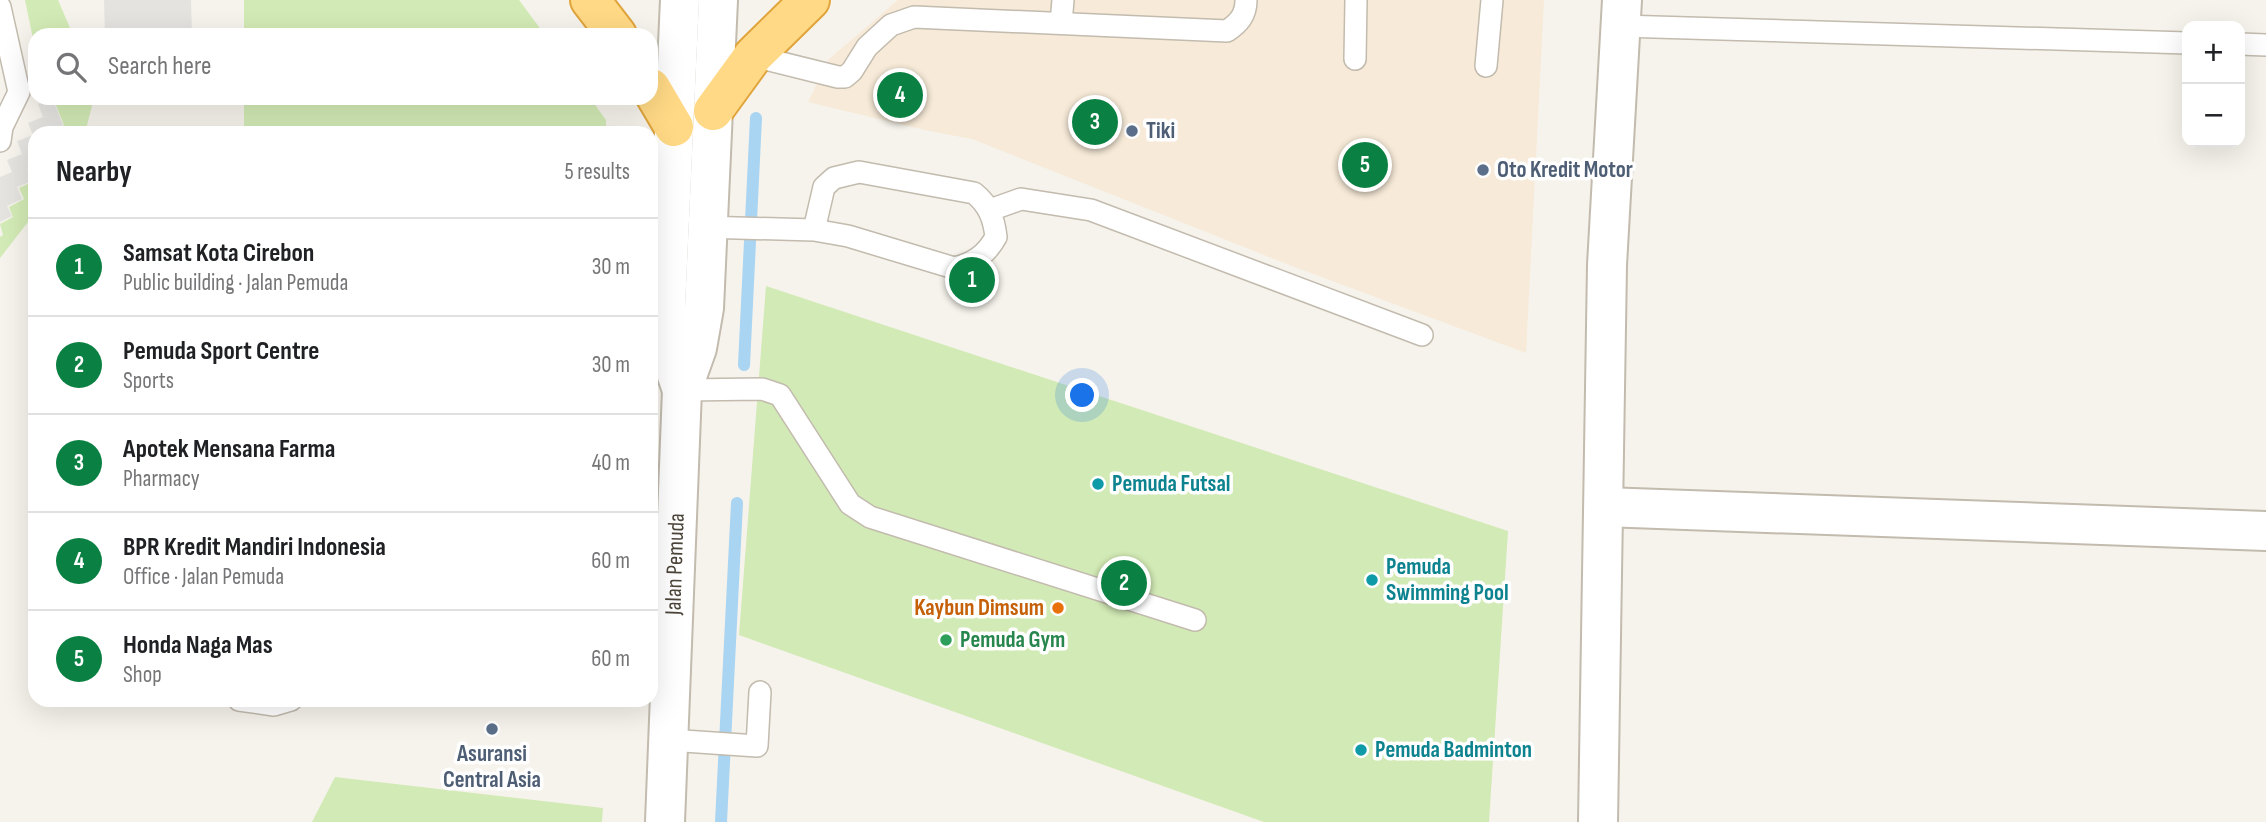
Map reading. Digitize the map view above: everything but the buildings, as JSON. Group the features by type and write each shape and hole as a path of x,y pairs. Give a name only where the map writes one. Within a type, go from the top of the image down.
{"highway":[{"path":"590,0 612,28"},
{"path":"713,111 753,56 810,0"},
{"path":"658,100 674,127"}],"street":[{"name":"Jalan Pemuda","path":"680,0 666,306 667,346 682,390"},
{"name":"Jalan Pemuda","path":"665,822 668,740 661,661 682,390 697,348 723,228 713,111 718,0"},
{"path":"1598,822 1607,264 1621,13"},
{"path":"1604,507 2266,531"}],"lane":[{"path":"1061,23 1063,0"},
{"path":"753,56 838,77 852,71 867,47 891,25 950,9 1061,23 1227,31 1236,26 1242,18 1246,0"},
{"path":"1355,59 1356,0"},
{"path":"1486,66 1492,0"},
{"path":"0,7 19,92 0,131"},
{"path":"1621,13 2182,43"},
{"path":"2245,44 2266,45"},
{"path":"670,226 814,230 848,236 954,268 970,265 991,246 996,237 989,210 983,200 974,193 859,172 834,178 824,187 814,230"},
{"path":"989,210 1021,199 1091,209 1422,335"},
{"path":"682,390 762,389 780,396 850,504 870,517 1195,620"},
{"path":"668,740 757,746 760,692"}],"shaded area":[{"path":"104,0 191,0 192,28 105,28"},
{"path":"898,0 1544,0 1526,353 1292,266 972,139 808,102 829,59"},
{"path":"38,105 55,105 63,125 29,126 28,123 43,117"},
{"path":"28,137 28,183 17,187 22,199 7,206 12,216 0,222 0,177 12,172 7,160 22,154 17,141"}],"green space":[{"path":"25,0 58,0 70,28 31,28"},
{"path":"244,0 519,0 540,28 244,28"},
{"path":"56,105 92,105 87,126 64,125"},
{"path":"244,105 595,105 606,120 606,126 244,126"},
{"path":"28,184 28,222 0,258 0,237 3,235 0,224 13,217 9,207 24,199 19,188"},
{"path":"766,286 1508,531 1489,822 1264,822 739,635"},
{"path":"335,777 603,808 602,822 312,822"}],"waterway":[{"path":"744,365 756,118"},
{"path":"721,822 737,503"}],"place":[{"name":"BPR Kredit Mandiri Indonesia","path":"900,95"},
{"name":"Apotek Mensana Farma","path":"1095,122"},
{"name":"Tiki","path":"1132,131"},
{"name":"Honda Naga Mas","path":"1365,165"},
{"name":"Oto Kredit Motor","path":"1483,170"},
{"name":"Samsat Kota Cirebon","path":"972,280"},
{"name":"Pemuda Futsal","path":"1098,484"},
{"name":"Pemuda Swimming Pool","path":"1372,580"},
{"name":"Pemuda Sport Centre","path":"1124,583"},
{"name":"Kaybun Dimsum","path":"1058,608"},
{"name":"Pemuda Gym","path":"946,640"},
{"name":"Asuransi Central Asia","path":"492,729"},
{"name":"Pemuda Badminton","path":"1361,750"}]}
